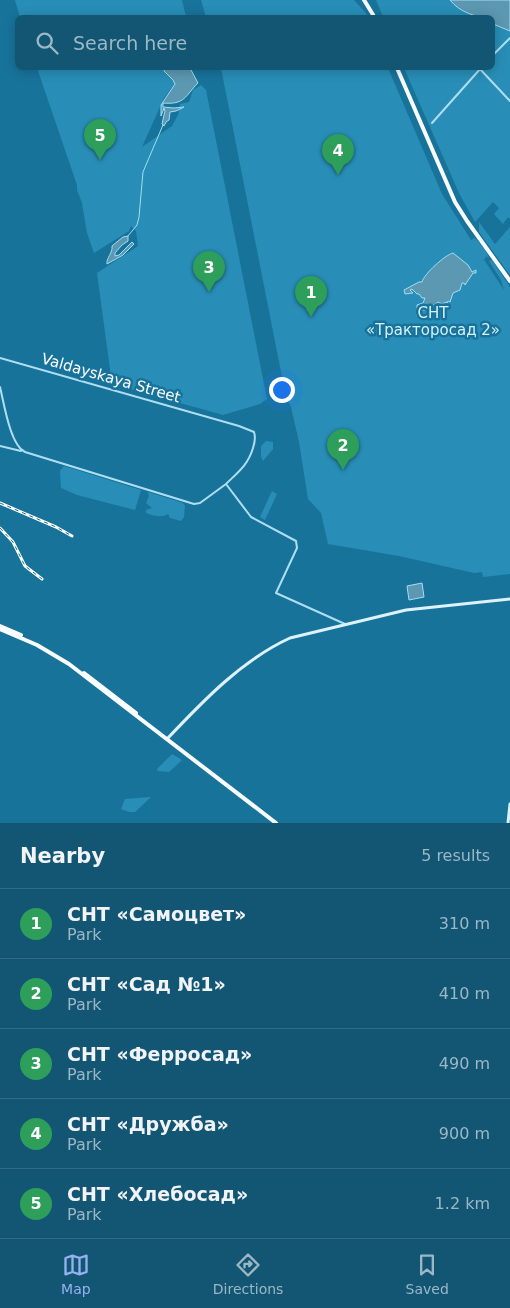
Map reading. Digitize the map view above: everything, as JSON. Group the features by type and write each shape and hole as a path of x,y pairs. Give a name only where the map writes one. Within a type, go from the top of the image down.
{"main road":[{"path":"364,0 373,15"},
{"path":"398,70 455,202 510,283"},
{"path":"0,627 38,643 72,663 149,723 166,739 276,823"}],"street":[{"path":"495,53 510,38"},
{"path":"432,123 478,70"},
{"path":"482,70 510,101"},
{"name":"Valdayskaya Street","path":"0,358 254,432 256,437 245,466 226,484"},
{"path":"0,387 12,434 18,445 25,452"},
{"path":"0,446 194,504 200,503 226,484 251,517 294,539 298,545 276,593 346,625"},
{"path":"166,739 235,672 275,645 290,638 406,610 510,599"},
{"path":"508,823 510,804"}],"green space":[{"path":"15,0 182,0 186,15 19,15"},
{"path":"201,0 354,0 367,15 205,15"},
{"path":"376,0 450,0 453,4 472,15 382,15"},
{"path":"495,24 510,30 510,219 508,217 503,224 494,214 499,208 493,202 475,222 459,193 405,70 495,70"},
{"path":"38,70 163,70 175,83 164,98 142,147 172,126 178,115 180,104 189,102 193,90 201,85 206,90 267,399 260,404 223,415 112,384 97,273 138,246 136,231 131,226 129,231 94,253 87,233 77,185"},
{"name":"СНТ «Тракторосад 2»","path":"221,70 389,70 442,194 471,240 475,238 486,251 489,258 486,256 485,259 483,258 504,290 501,280 489,261 492,260 510,287 510,574 483,577 482,572 474,573 399,556 328,544 321,513 308,499 299,442 291,407 285,392"},
{"path":"479,222 495,244 510,227 510,275 479,232"},
{"path":"266,441 273,442 273,449 263,461 261,446"},
{"path":"64,466 141,490 135,510 77,495 61,488 60,471"},
{"path":"272,491 277,494 265,520 260,517"},
{"path":"148,492 183,503 185,506 184,517 181,521 170,518 168,514 157,516 146,513 146,510 152,508 146,503 149,496"},
{"path":"172,754 182,760 169,772 158,771 157,769"},
{"path":"151,797 135,812 121,809 125,799"}],"shaded area":[{"path":"450,0 510,0 510,31 495,25 495,15 474,15 463,11"},
{"path":"191,70 198,83 184,99 176,103 163,103 163,107 184,107 170,112 169,120 164,126 162,124 165,111 164,108 161,116 161,105 175,84 164,71"},
{"path":"128,236 128,241 115,253 115,256 119,255 132,242 134,244 123,255 107,264 112,246 123,237"},
{"path":"453,253 468,265 472,272 476,270 476,273 473,273 465,285 462,283 460,290 453,293 450,302 442,304 438,302 425,310 419,310 421,315 417,316 417,305 423,303 425,298 422,298 412,289 410,290 413,293 405,294 404,290 422,282 435,265"},
{"path":"422,583 424,597 409,600 407,586"}],"waterway":[{"path":"128,236 137,225 143,172 163,125"}],"railway":[{"path":"0,503 56,527 72,536"},
{"path":"0,528 13,542 25,566 42,579"}],"place":[{"name":"СНТ «Хлебосад»","path":"100,160"},
{"name":"СНТ «Дружба»","path":"338,175"},
{"name":"СНТ «Ферросад»","path":"209,292"},
{"name":"СНТ «Самоцвет»","path":"311,317"},
{"name":"СНТ «Сад №1»","path":"343,470"}]}
